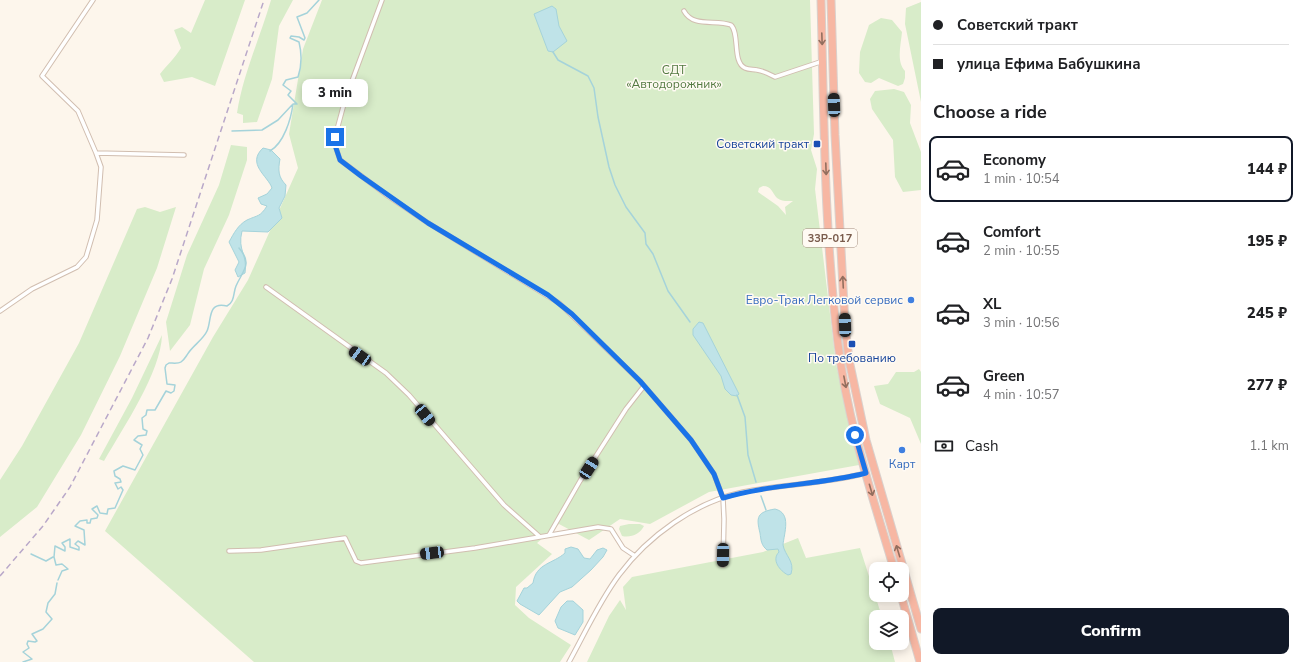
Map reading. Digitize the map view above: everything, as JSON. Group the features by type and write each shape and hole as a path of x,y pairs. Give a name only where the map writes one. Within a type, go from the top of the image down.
{"highway":[{"name":"33Р-017","path":"821,0 827,194 838,344 855,435 892,562"},
{"name":"33Р-017","path":"831,0 836,140 846,338 861,421 874,472 921,629"},
{"path":"866,473 874,472"},
{"path":"903,602 920,662"}],"street":[{"path":"0,311 32,289 77,267 86,257 97,220 101,167 78,111 42,76 93,0"},
{"path":"382,0 345,100 335,137 336,152 343,163 428,223 559,303 644,386 691,440 714,474 723,498 724,519 722,565"},
{"path":"684,11 694,20 731,25 734,29 736,48 740,64 746,69 763,72 775,77 823,61"},
{"path":"96,153 184,155"},
{"path":"266,287 386,374 411,398 504,505 539,536"},
{"path":"549,534 580,481 626,409 644,386"},
{"path":"569,662 606,596 634,556 677,521 723,498 761,489 840,480 866,473"},
{"path":"229,551 261,550 345,538 356,561 361,563 475,548 549,534 598,527 611,529 623,548 634,556"}],"green space":[{"path":"205,0 245,0 215,86 192,77 164,82 160,74 181,48 174,30 182,27 191,33"},
{"path":"271,0 293,0 279,26 272,79 257,122 243,123 243,115 237,113 243,84"},
{"name":"СДТ «Автодорожник»","path":"322,0 810,0 814,134 811,150 817,169 815,189 836,364 859,465 709,492 650,524 620,519 589,540 559,524 537,543 552,554 516,587 515,605 529,618 571,645 560,662 254,662 105,531 213,337 248,280 298,168 289,134 303,49","holes":["766,186 770,188 777,198 785,201 793,201 785,207 786,215 778,206 758,192 759,188"]},
{"path":"921,2 921,102 905,24 906,8"},
{"path":"881,18 892,20 902,32 900,58 902,67 905,71 905,78 903,84 898,86 879,78 871,83 865,82 859,73 860,52 869,25"},
{"path":"894,89 904,92 911,105 910,123 921,152 921,190 903,192 895,177 893,140 872,109 870,99 875,91"},
{"path":"231,145 247,147 247,160 229,215 204,269 190,325 170,351 166,322 187,255 219,185"},
{"path":"145,207 160,212 176,207 157,268 120,356 81,435 37,507 0,537 0,480 22,446 79,343 137,209"},
{"path":"162,335 160,350 155,366 140,400 104,461 99,459 132,398"},
{"path":"919,369 921,372 921,444 910,418 880,404 874,386 888,384 896,372 914,372"},
{"path":"640,524 644,526 635,535 622,536 619,529 620,526"},
{"path":"798,538 806,558 860,548 869,576 869,602 877,602 880,610 869,610 869,650 892,650 895,662 587,662 609,616 620,600 626,610 623,587 632,577 763,552"}],"water":[{"path":"552,6 556,9 559,26 567,41 553,52 548,51 534,14"},
{"path":"263,148 271,150 280,159 279,173 281,179 286,185 285,196 279,208 282,218 268,232 242,231 241,243 246,267 245,273 238,277 235,270 239,262 229,242 241,224 265,210 267,206 261,204 258,198 267,194 272,188 257,165 258,154"},
{"path":"699,322 703,323 739,394 737,396 731,395 725,389 721,376 693,335 693,329"},
{"path":"775,509 784,515 786,524 783,545 792,566 791,574 788,575 782,571 776,562 779,552 778,549 767,550 761,540 758,523 759,516 764,512"},
{"path":"571,547 578,549 584,558 590,559 597,550 603,548 607,550 603,557 591,570 572,587 560,592 539,615 520,604 517,601 524,588 527,588 533,583 538,571 565,553 565,549"},
{"path":"567,601 573,601 583,610 583,622 575,635 558,628 555,621 561,607"}],"waterway":[{"path":"270,151 283,137 291,117 293,104 297,104 288,95 291,91 283,85 286,80 298,77 301,64 299,42 290,38 291,36 299,37 304,40 305,38 297,17 307,13 319,0"},
{"path":"553,52 558,60 588,76 594,88 598,117 609,167 615,185 626,207 645,233 646,244 653,254 668,291 690,322"},
{"path":"232,131 262,130 278,120 292,105"},
{"path":"58,580 62,571 68,569 62,564 56,565 54,557 55,546 65,551 65,547 62,543 70,539 70,547 79,550 79,547 75,544 78,541 85,545 84,530 75,526 80,521 87,520 87,523 90,523 91,519 97,518 98,515 92,509 97,506 100,513 107,514 108,509 115,508 123,490 121,487 118,489 115,483 121,482 120,479 115,476 114,471 123,466 135,470 143,455 140,449 142,445 134,440 138,436 146,435 147,431 143,429 142,418 146,415 147,410 155,410 166,391 171,393 174,391 175,385 167,384 166,365 169,363 181,362 200,340 207,331 211,312 216,306 227,306 230,304 246,263 245,258 239,248"},
{"path":"737,395 745,417 748,455 756,482"},
{"path":"761,496 766,510"},
{"path":"31,554 46,561 53,557"},
{"path":"23,662 32,659 23,652 29,648 27,644 28,641 37,641 32,634 43,629 52,619 46,612 48,603 55,594 57,583"}],"railway":[{"path":"0,576 43,526 70,487 148,338 172,279 264,0"}],"place":[{"name":"Советский тракт","path":"817,144"},
{"name":"Евро-Трак Легковой сервис","path":"911,300"},
{"name":"По требованию","path":"852,344"},
{"name":"Карт","path":"902,450"}],"route":[{"path":"335,137 336,152 340,160 361,176 428,223 548,295 572,314 640,381 691,440 714,474 723,498 742,492 840,480 866,473 855,435"}]}
